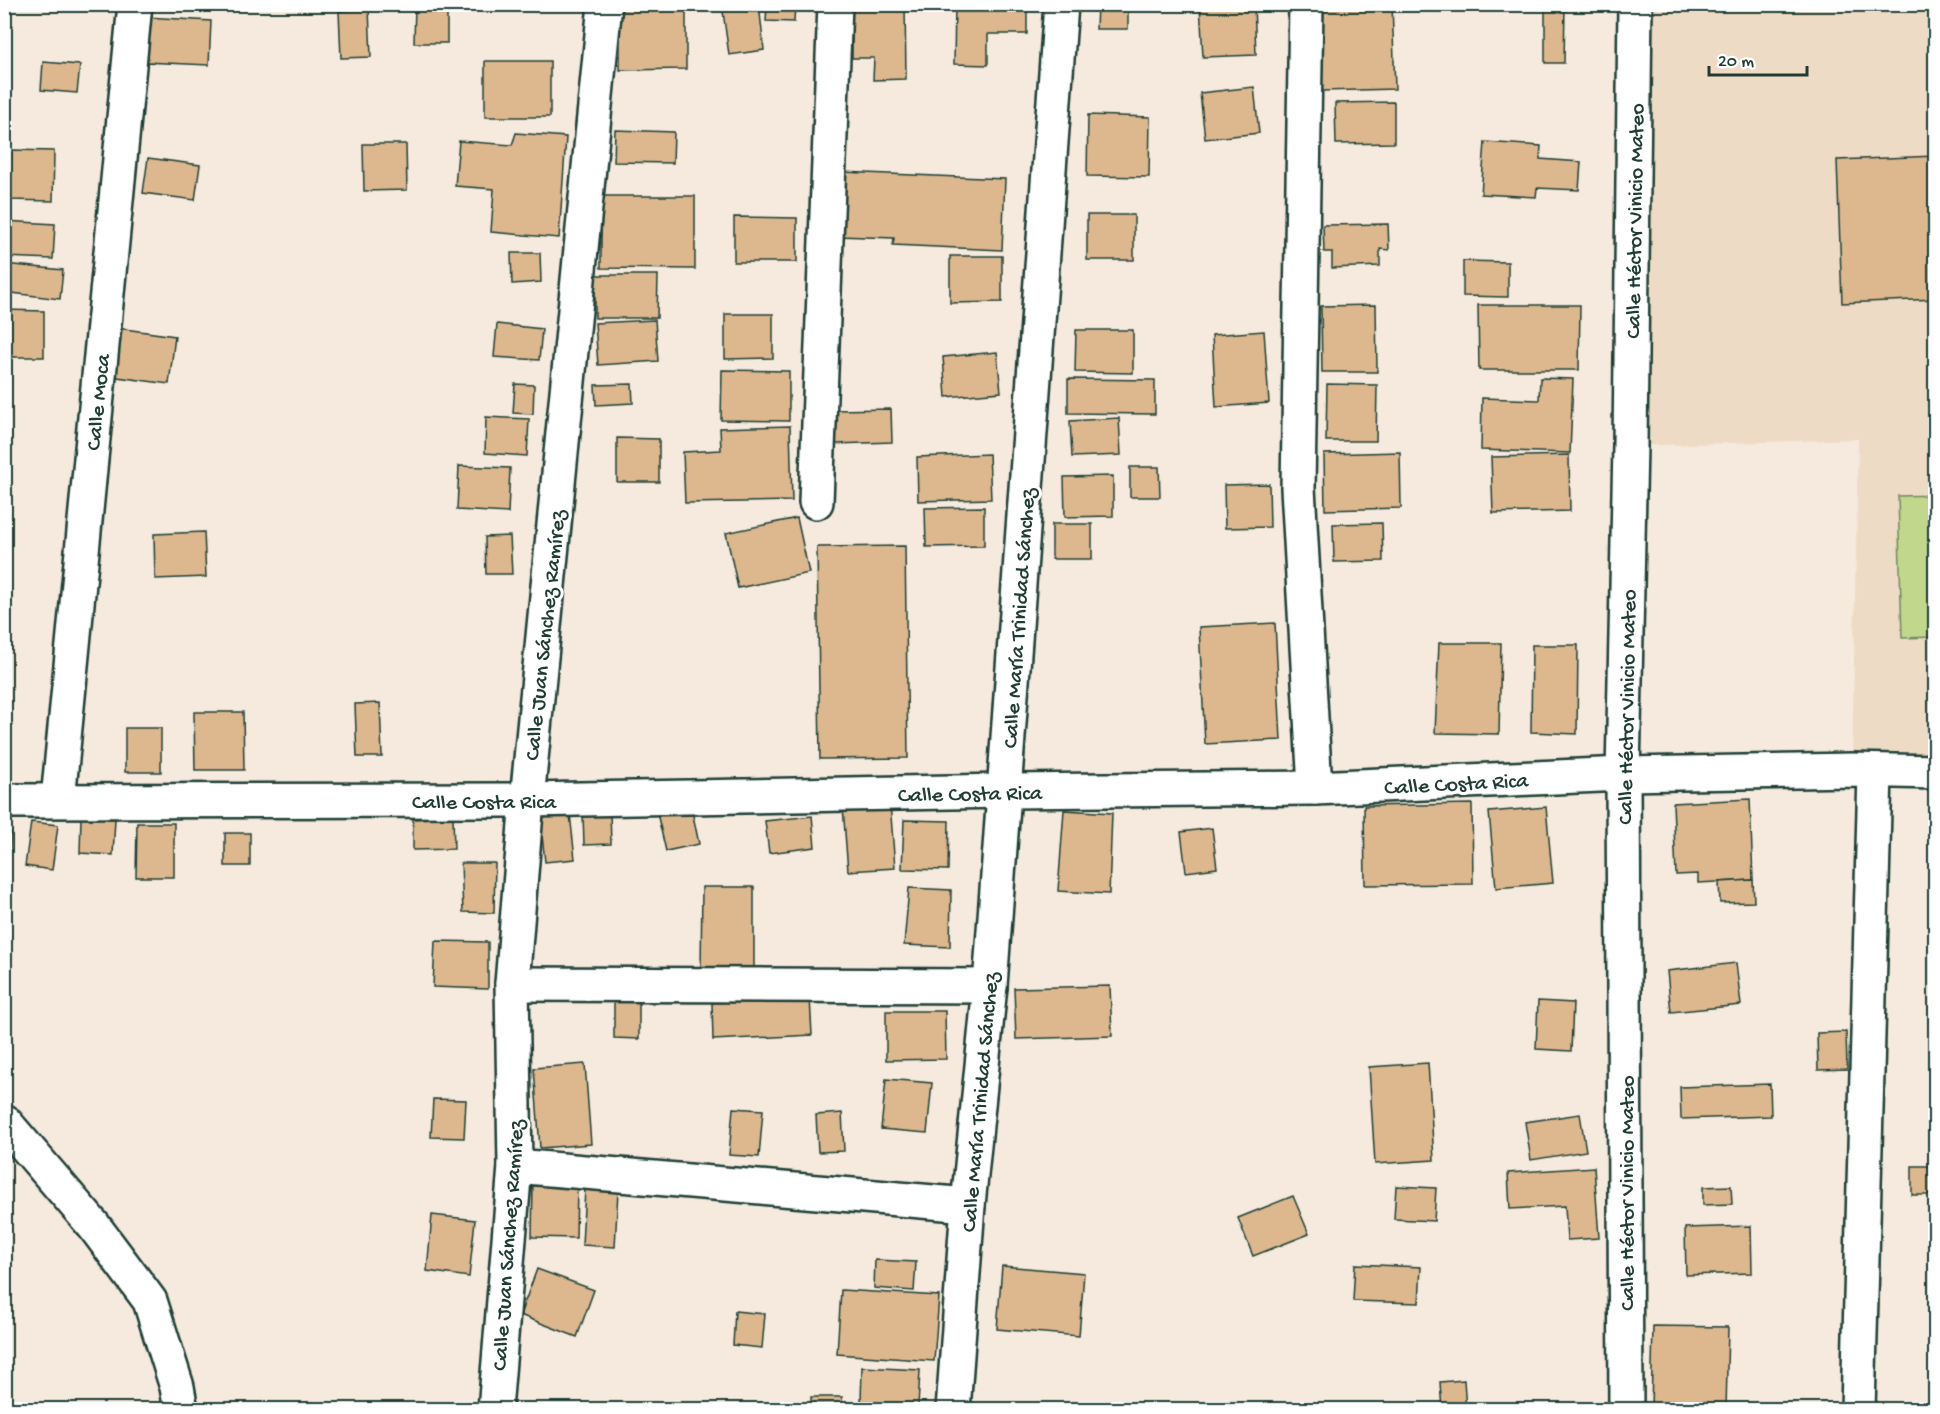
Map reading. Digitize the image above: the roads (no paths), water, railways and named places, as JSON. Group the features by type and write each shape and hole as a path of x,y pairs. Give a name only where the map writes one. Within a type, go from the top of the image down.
{"street":[{"name":"Calle Moca","path":"58,800 135,4"},
{"name":"Calle Juan Sánchez Ramírez","path":"495,1410 515,1166 512,984 527,800 605,4"},
{"path":"816,501 835,4"},
{"name":"Calle María Trinidad Sánchez","path":"953,1410 968,1205 990,986 1061,4"},
{"path":"1306,4 1298,489 1315,788"},
{"name":"Calle Héctor Vinicio Mateo","path":"1626,1410 1623,774 1630,446 1635,4"},
{"path":"1858,1410 1875,772"},
{"name":"Calle Costa Rica","path":"4,801 527,800 1315,788 1623,774 1935,772"},
{"path":"512,984 990,986"},
{"path":"4,1121 94,1226 150,1301 177,1387 181,1410"},
{"path":"515,1166 968,1205"}]}
